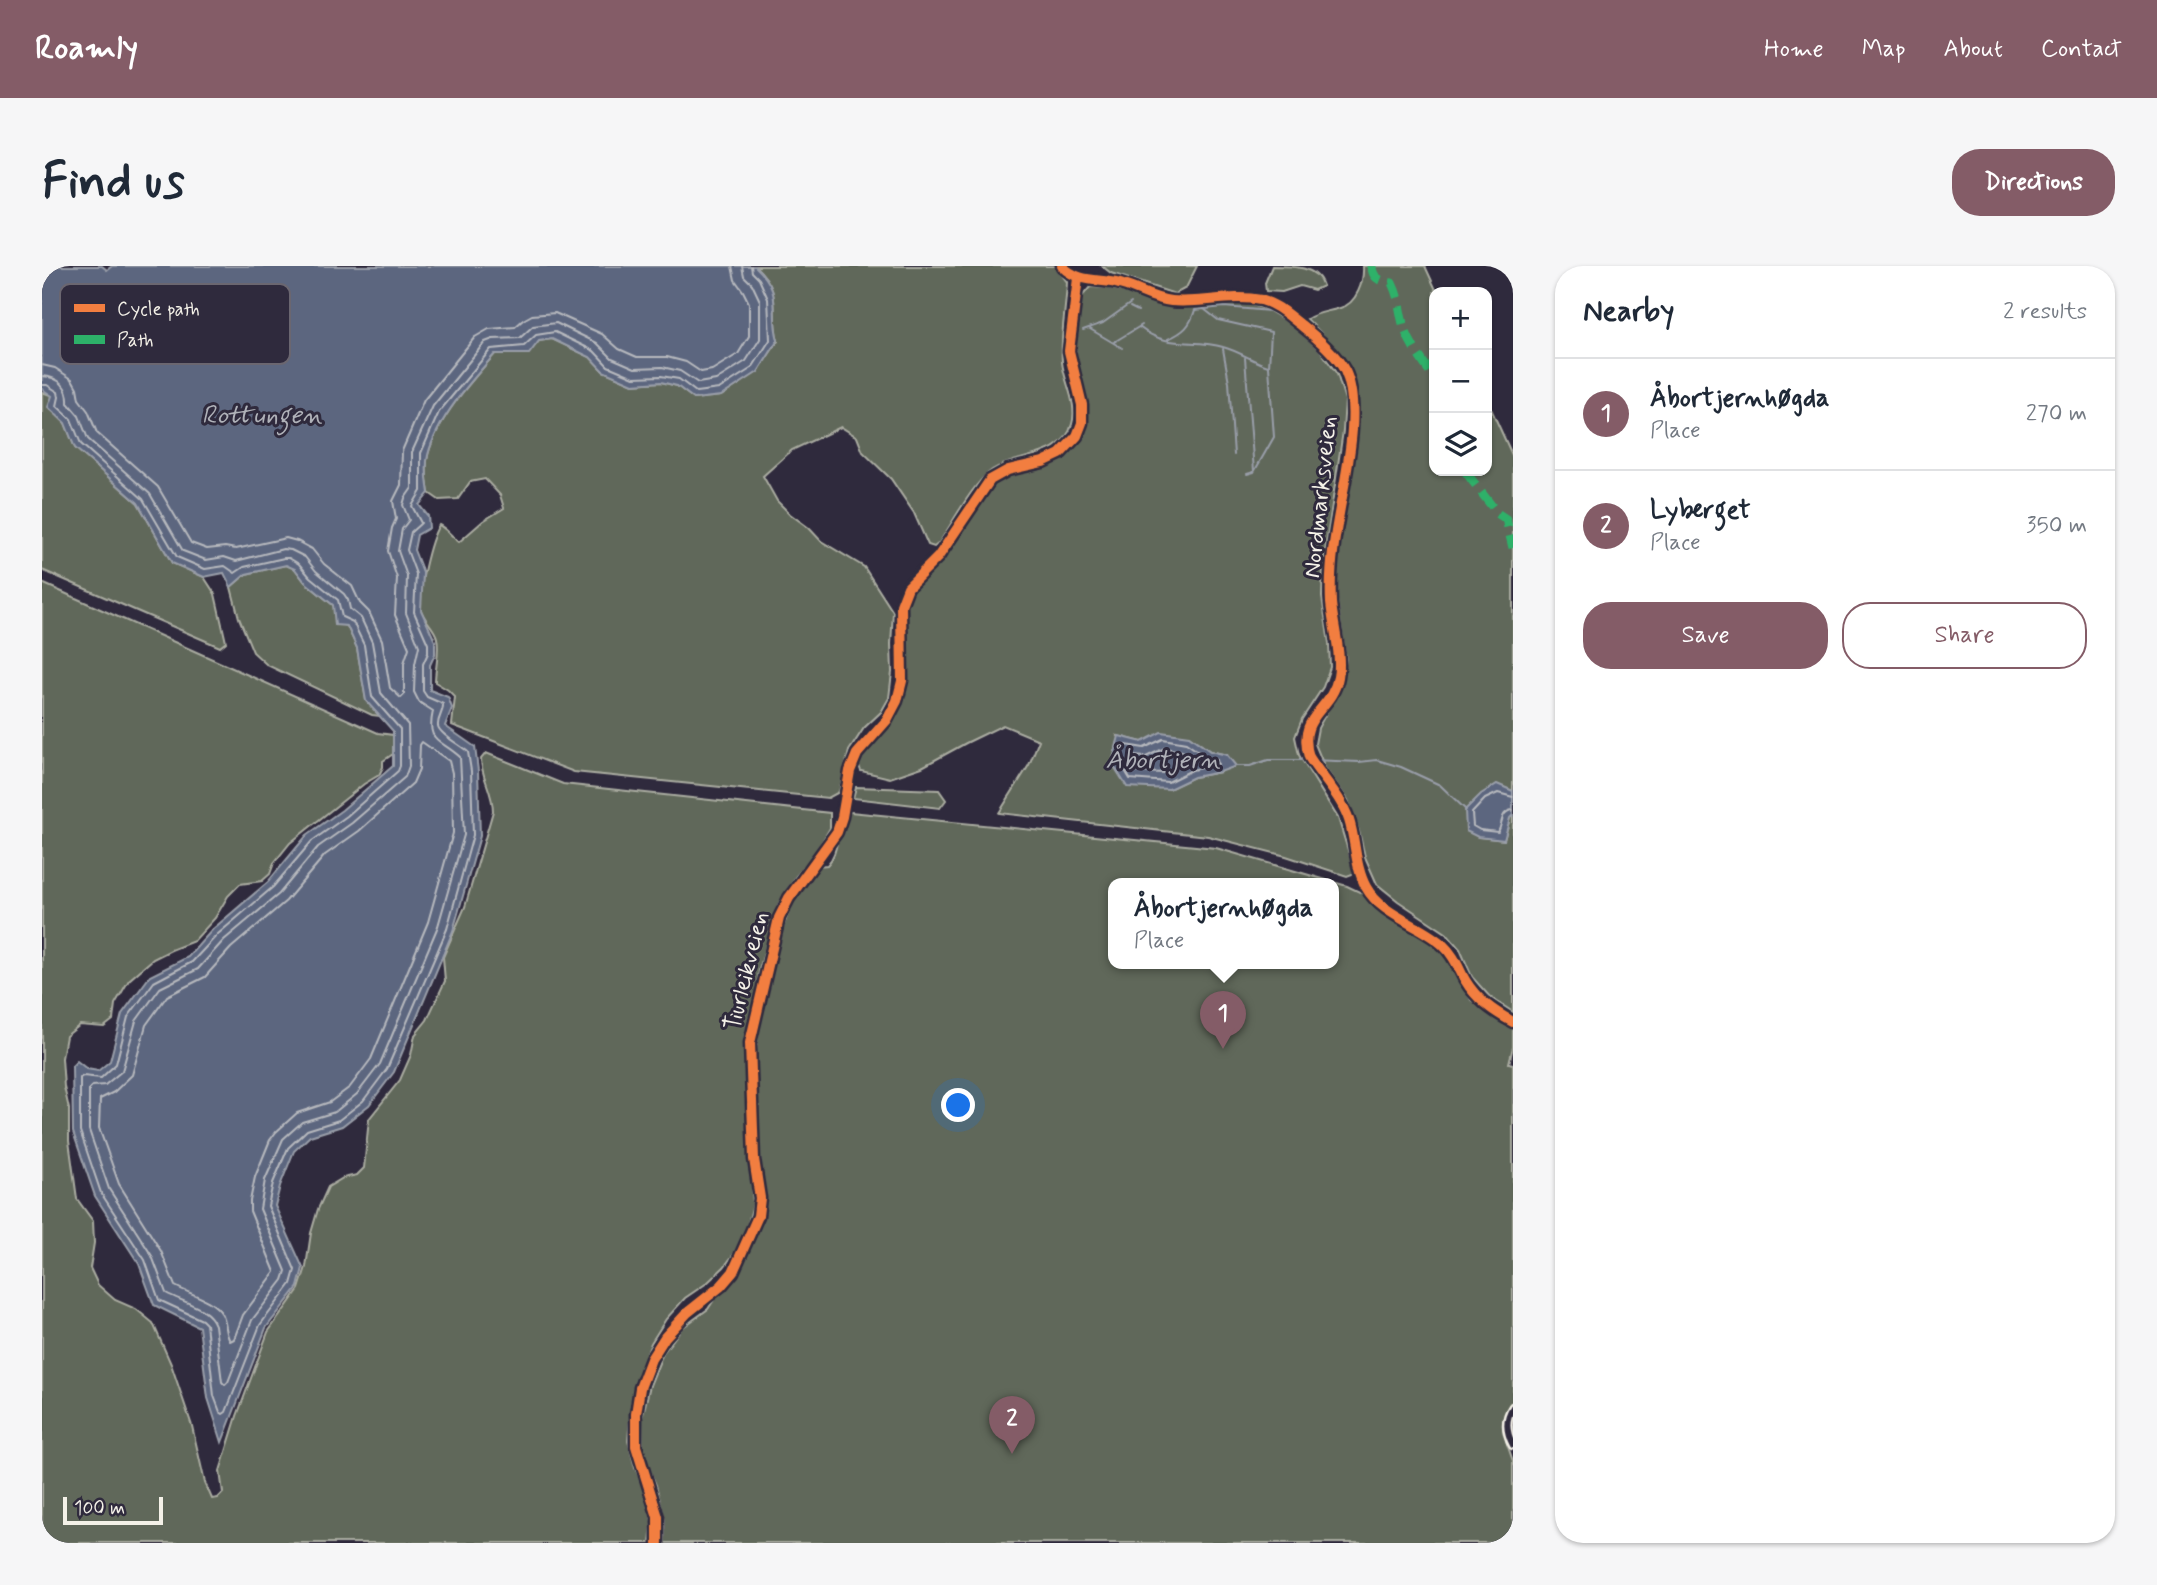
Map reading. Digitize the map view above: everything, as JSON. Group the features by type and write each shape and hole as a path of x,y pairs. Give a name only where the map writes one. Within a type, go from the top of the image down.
{"street":[{"name":"Nordmarksveien","path":"1062,266 1078,278 1122,284 1172,302 1238,298 1267,302 1308,331 1343,368 1351,393 1352,422 1347,471 1331,563 1332,605 1339,671 1332,695 1309,724 1306,733 1309,757 1349,818 1366,887 1388,909 1445,947 1475,994 1495,1012 1513,1022"},
{"name":"Tiurleikveien","path":"658,1543 658,1517 636,1446 636,1414 640,1388 651,1359 665,1337 687,1312 721,1286 733,1272 758,1216 760,1198 754,1159 750,1043 779,918 789,898 837,832 850,771 857,754 887,720 897,701 902,681 899,621 901,605 908,587 938,556 990,480 1008,470 1043,462 1060,454 1077,436 1082,423 1082,405 1069,351 1078,278"},
{"path":"1513,1407 1507,1425 1513,1444"}],"green space":[{"path":"755,266 1055,266 1067,282 1062,362 1073,416 1067,436 1049,450 992,470 971,493 934,547 928,545 914,513 891,479 863,452 857,437 841,427 792,450 763,476 777,501 790,514 821,541 864,567 893,612 889,698 849,751 839,792 828,798 574,772 452,725 455,697 435,682 437,638 421,610 425,566 439,525 459,542 483,521 504,508 500,495 485,479 470,482 458,499 439,500 429,493 426,469 428,455 432,441 447,414 495,354 528,354 539,341 552,339 590,357 603,371 633,384 661,382 677,386 694,399 721,396 757,372 778,341 773,294 770,285"},
{"path":"1102,266 1197,266 1186,288 1175,294 1111,273"},
{"path":"1272,266 1304,268 1316,274 1323,286 1314,290 1300,286 1282,292 1266,291 1265,283"},
{"path":"1363,266 1425,266 1435,287 1429,287 1429,476 1492,476 1492,411 1513,457 1513,791 1497,785 1478,837 1504,840 1513,815 1513,1012 1490,997 1472,977 1460,949 1446,933 1377,884 1365,857 1348,800 1325,768 1315,744 1318,728 1342,684 1346,659 1336,594 1335,559 1353,442 1355,404 1351,373 1322,334 1307,319 1346,306 1355,297"},
{"path":"1090,287 1109,288 1176,304 1244,303 1266,309 1293,325 1320,350 1337,374 1345,400 1343,431 1323,565 1322,597 1330,667 1323,687 1302,719 1295,737 1299,755 1338,818 1355,873 1347,876 1286,856 1208,836 999,813 1029,765 1039,740 1003,725 922,767 890,778 861,771 858,763 870,742 889,724 901,698 906,668 904,607 907,595 986,486 1001,477 1065,457 1079,441 1086,423 1085,403 1077,371 1075,336 1079,300","holes":["1118,736 1142,742 1189,736 1210,751 1227,755 1220,772 1194,777 1169,789"]},
{"path":"42,392 53,396 49,407 65,423 75,448 138,503 172,563 204,577 215,594 226,642 220,647 42,570"},
{"path":"286,565 295,569 305,582 333,605 347,626 357,648 366,700 380,716 372,715 267,665 253,652 239,618 231,587 246,574"},
{"path":"42,583 378,733 393,735 393,754 383,761 379,775 290,843 274,863 270,874 262,881 240,884 194,941 153,959 129,980 115,1004 113,1020 104,1027 80,1025 66,1036 62,1058 77,1199 93,1221 94,1243 90,1268 98,1285 115,1300 136,1309 153,1323 171,1364 192,1426 205,1483 212,1499 223,1493 220,1471 268,1332 299,1289 318,1209 328,1187 343,1178 357,1175 364,1168 369,1119 400,1080 411,1055 415,1035 427,1020 445,981 443,957 465,907 493,811 481,759 486,753 563,784 830,813 830,828 778,905 759,970 745,1072 753,1204 747,1227 736,1251 724,1267 685,1298 666,1319 651,1343 631,1404 628,1441 635,1468 647,1494 652,1522 650,1543 42,1543"},
{"path":"856,787 939,790 946,800 940,808 853,798"},
{"path":"850,812 1216,848 1319,878 1108,878 1108,969 1339,969 1339,884 1364,894 1444,952 1471,1000 1513,1027 1513,1047 1509,1063 1513,1064 1513,1403 1503,1424 1513,1461 1513,1543 665,1543 665,1520 656,1485 643,1454 642,1419 650,1385 663,1353 682,1328 708,1309 727,1280 761,1215 763,1198 755,1074 759,1024 765,994 791,907 803,884 817,866 827,865 831,859 842,824"}],"water":[{"name":"Rottungen","path":"42,266 102,266 107,270 112,266 755,266 770,285 773,294 778,340 758,372 721,396 694,399 677,386 661,382 633,384 603,371 590,357 552,339 539,341 529,354 495,354 456,401 432,441 427,460 429,493 419,505 428,516 429,528 417,535 414,550 423,573 421,610 435,641 435,654 430,665 430,690 448,697 452,708 445,726 475,747 480,836 453,931 394,1072 369,1105 342,1126 310,1136 294,1151 275,1206 303,1268 298,1287 266,1328 222,1442 208,1398 199,1327 154,1305 139,1264 95,1196 73,1132 72,1066 77,1061 87,1069 98,1071 110,1061 122,1014 150,976 188,957 213,929 268,882 307,835 342,810 393,766 393,731 366,701 357,648 347,626 335,625 333,605 305,582 295,569 286,565 246,574 231,587 224,573 204,577 172,563 138,503 75,448 65,423 48,407 52,396 42,389"},
{"name":"Åbortjern","path":"1161,732 1189,736 1210,751 1227,755 1236,766 1194,777 1169,789 1127,787 1112,763 1119,736 1142,742"},
{"path":"1497,784 1513,791 1513,815 1504,840 1478,837 1466,831 1465,810 1481,794"}],"waterway":[{"path":"1083,330 1103,323 1131,303"},
{"path":"1130,307 1138,311"},
{"path":"1168,339 1186,328 1195,310 1224,307 1270,311"},
{"path":"1204,309 1218,320 1271,332 1269,367 1274,437 1254,472 1247,474"},
{"path":"1114,342 1142,325"},
{"path":"1139,327 1160,339 1212,344 1268,366"},
{"path":"1090,329 1122,348"},
{"path":"1223,349 1229,382 1234,455"},
{"path":"1245,358 1254,471"},
{"path":"1236,766 1250,766 1268,760 1307,760"},
{"path":"1313,760 1377,760 1401,767 1440,785 1466,810"}],"marked path":[{"path":"1372,266 1375,277 1392,283 1407,333 1429,370"},
{"path":"1469,476 1497,513 1506,519 1513,548"}],"cycle path":[{"path":"1062,266 1074,275 1116,283 1164,300 1182,302 1250,298 1267,302 1313,335 1331,352 1345,371 1352,398 1352,431 1331,575 1331,603 1339,668 1334,688 1307,732 1309,757 1346,811 1360,871 1373,897 1391,913 1443,945 1480,999 1513,1022"},
{"path":"658,1543 658,1517 636,1446 636,1414 640,1388 651,1359 665,1337 687,1313 721,1286 733,1272 758,1216 760,1198 754,1159 750,1043 779,918 789,898 837,832 850,771 857,754 887,720 897,701 902,681 901,605 908,587 938,557 990,480 1008,470 1043,462 1060,454 1077,436 1082,423 1082,405 1069,351 1078,278"}],"place":[{"name":"Åbortjernhøgda","path":"1223,1049"},
{"name":"Lyberget","path":"1012,1454"}]}
